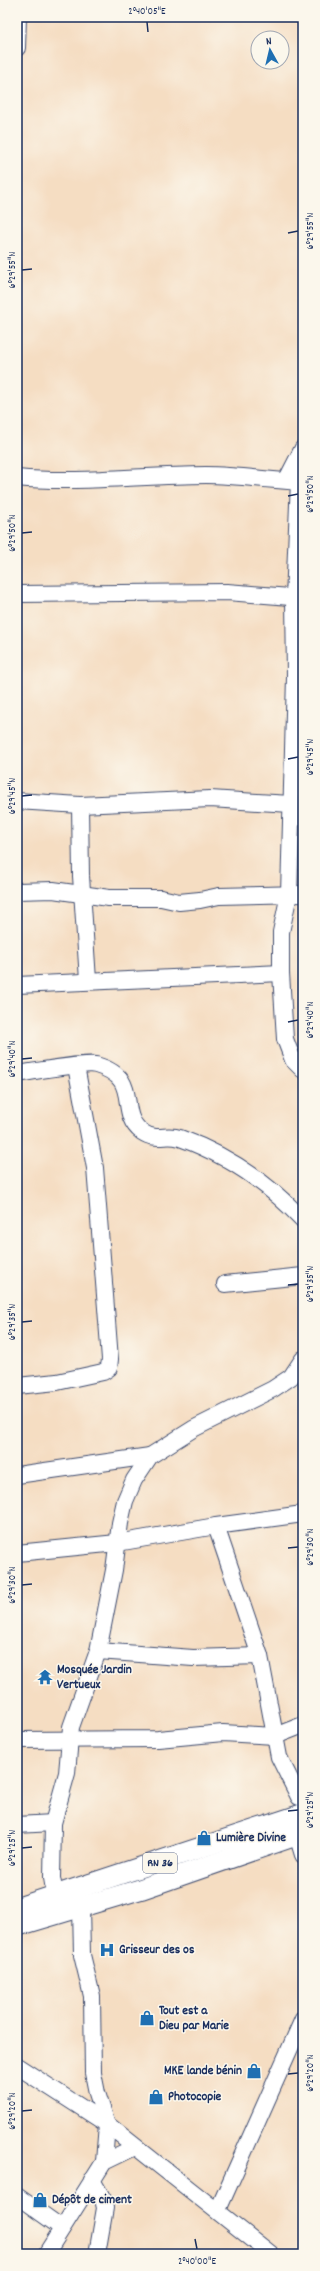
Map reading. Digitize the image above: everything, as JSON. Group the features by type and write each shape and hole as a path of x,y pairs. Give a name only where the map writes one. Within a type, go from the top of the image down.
{"main road":[{"name":"RN 36","path":"17,1908 158,1863 301,1805"},
{"name":"RN 36","path":"17,1926 216,1864 300,1834"}],"street":[{"path":"17,48 18,17"},
{"path":"303,448 296,481 299,677 291,804 296,894 281,932 281,973 285,1039 293,1060 303,1070"},
{"path":"17,478 106,479 207,475 296,481"},
{"path":"17,594 227,592 298,598"},
{"path":"17,801 80,806 210,799 291,804"},
{"path":"80,806 82,895 88,980"},
{"path":"17,890 53,890 82,895 128,898 161,898 179,902 220,896 296,894"},
{"path":"17,985 88,980 281,973"},
{"path":"17,1074 94,1064 111,1070 119,1077 126,1088 129,1110 134,1124 141,1131 149,1136 161,1139 178,1137 242,1167 274,1192 303,1220"},
{"path":"17,1386 57,1382 103,1372 109,1368 110,1352 95,1168 76,1066"},
{"path":"225,1284 303,1276"},
{"path":"17,1475 150,1456 193,1429 273,1389 290,1377 303,1359"},
{"path":"55,1895 52,1878 53,1823 67,1773 71,1728 98,1651 114,1570 117,1543 125,1502 134,1480 150,1456"},
{"path":"17,1553 117,1543 216,1526 303,1514"},
{"path":"216,1526 260,1656 279,1757 301,1805"},
{"path":"98,1651 193,1658 260,1656"},
{"path":"17,1740 69,1741 158,1739 223,1733 275,1736 303,1725"},
{"path":"17,1825 53,1823"},
{"path":"300,1834 303,1856"},
{"path":"46,2254 104,2162 107,2124 97,2093 93,2073 92,1996 82,1955 81,1905"},
{"path":"218,2210 303,2019"},
{"path":"17,2066 107,2124 218,2210 271,2254"},
{"path":"104,2162 135,2147"},
{"path":"92,2180 103,2199 106,2208 97,2254"},
{"path":"17,2196 62,2228"}],"place":[{"name":"Mosquée Jardin Vertueux","path":"45,1677"},
{"name":"Lumière Divine","path":"204,1838"},
{"name":"Grisseur des os","path":"107,1950"},
{"name":"Tout est a Dieu par Marie","path":"147,2018"},
{"name":"MKE lande bénin","path":"254,2071"},
{"name":"Photocopie","path":"156,2097"},
{"name":"Dépôt de ciment","path":"40,2200"}]}
